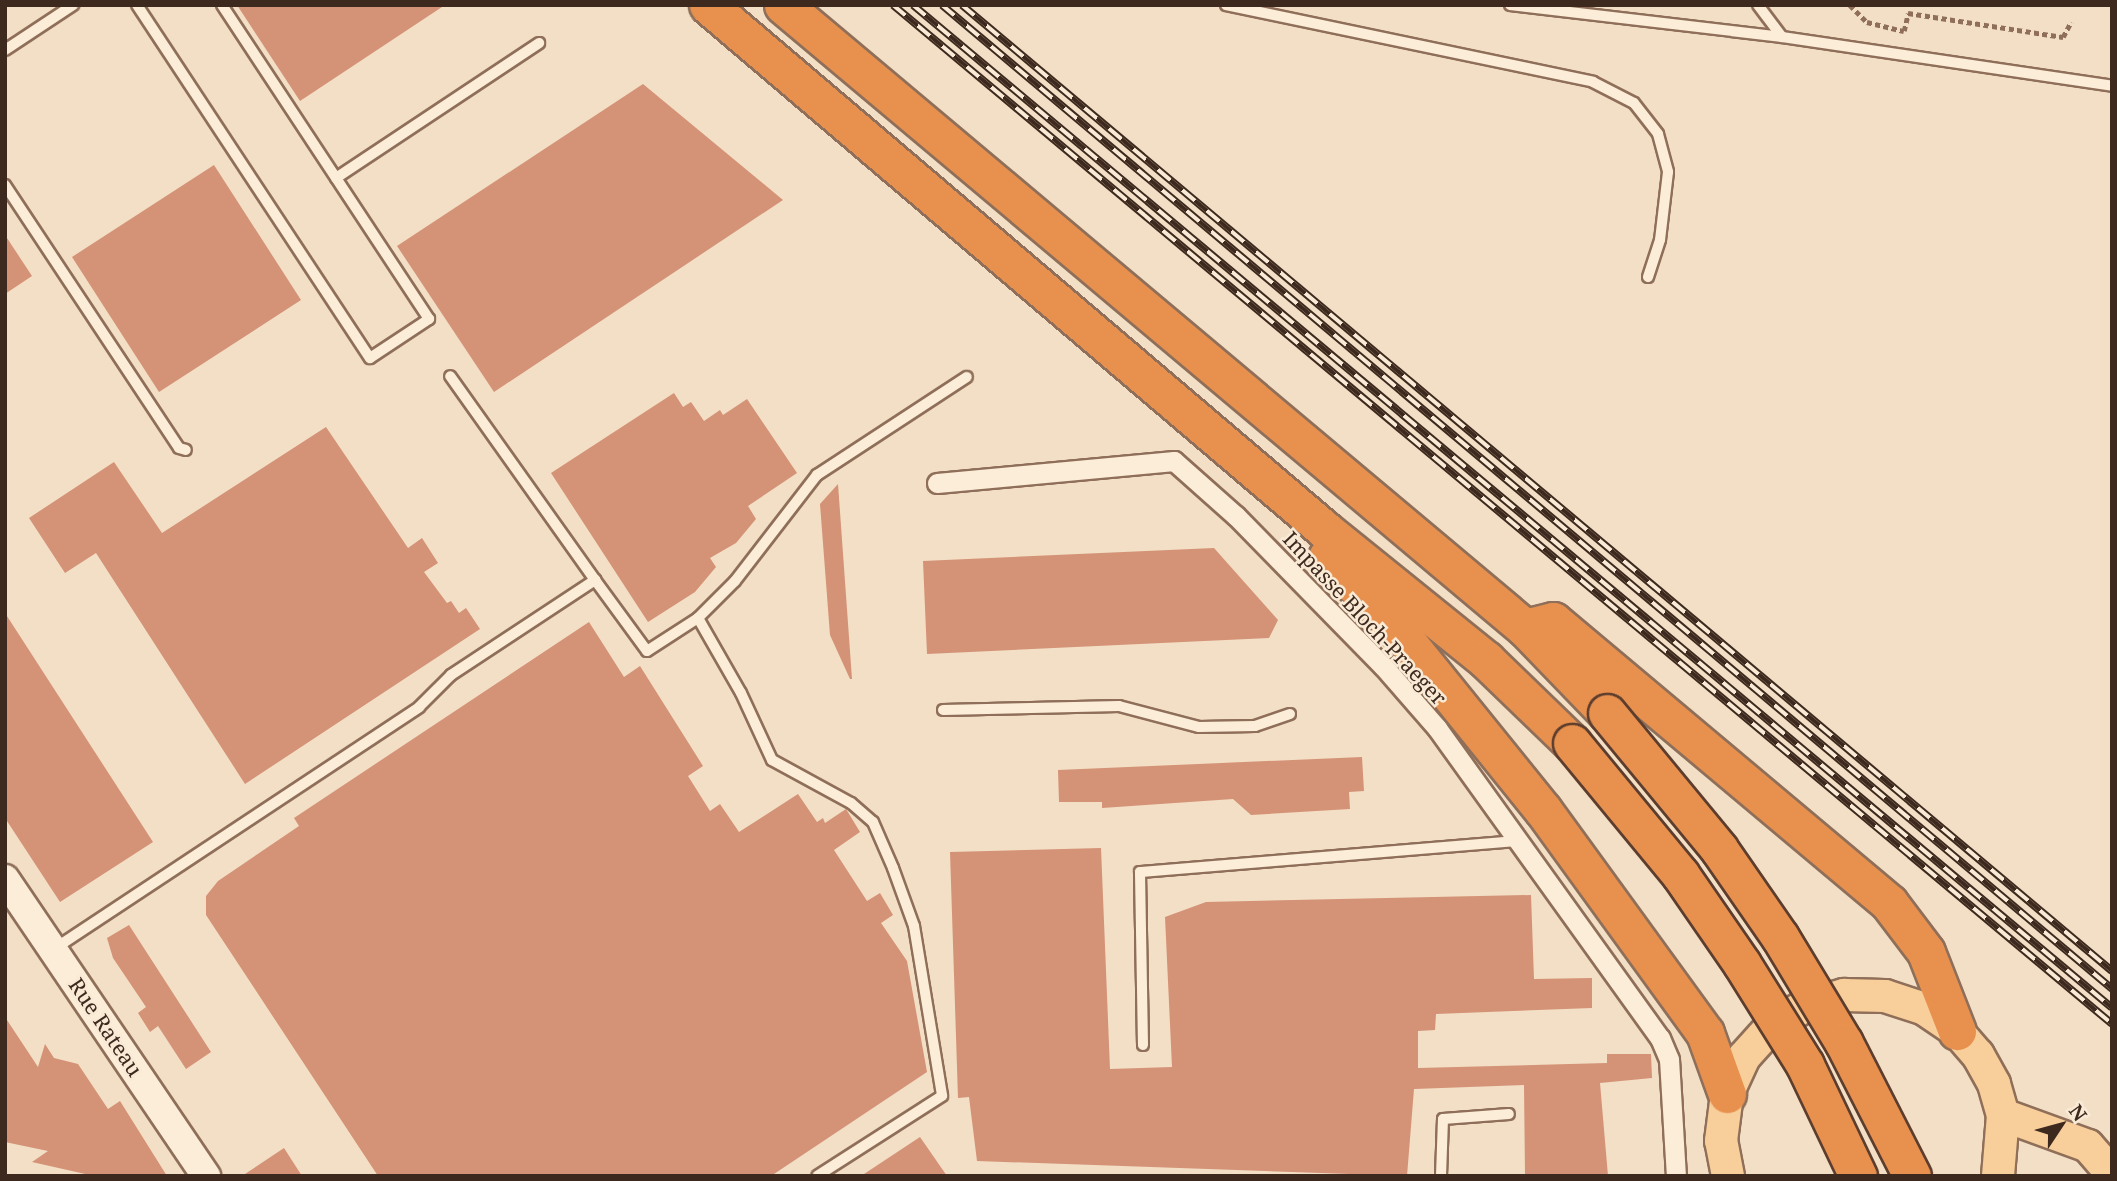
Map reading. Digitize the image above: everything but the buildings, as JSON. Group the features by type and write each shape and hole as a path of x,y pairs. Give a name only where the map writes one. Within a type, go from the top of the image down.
{"highway":[{"path":"708,5 1325,530 1486,660 1572,743 1680,874 1742,964 1805,1065 1858,1176"},
{"path":"783,5 1525,628 1607,713 1718,849 1780,937 1844,1043 1912,1176"},
{"path":"1325,530 1323,553 1396,628 1543,810 1705,1033 1727,1094"},
{"path":"1525,628 1553,621 1889,903 1926,952 1957,1031"}],"main road":[{"path":"1728,1176 1721,1141 1727,1094 1744,1057 1771,1027 1805,1006 1844,995 1885,996 1923,1008 1957,1031 1979,1055 1994,1084 2003,1115 1998,1176"},
{"path":"2003,1115 2088,1146 2112,1174"}],"street":[{"name":"Impasse Bloch-Praeger","path":"937,483 1174,461 1236,516 1383,666 1437,728 1660,1038 1669,1059 1676,1176"},
{"name":"Rue Rateau","path":"7,887 53,949 206,1176"}],"lane":[{"path":"5,50 73,5"},
{"path":"137,5 370,358 429,319 222,5"},
{"path":"1226,5 1593,82 1634,103 1658,134 1668,172 1660,240 1648,277"},
{"path":"1510,5 1782,37 2112,86"},
{"path":"1758,5 1782,37"},
{"path":"336,178 539,43"},
{"path":"5,185 179,448 186,450"},
{"path":"450,376 647,651 698,618 735,581 817,475 967,377"},
{"path":"53,949 419,707 451,675 595,580"},
{"path":"698,618 741,693 772,760 851,803 873,822 914,926 942,1096 817,1176"},
{"path":"943,710 1119,706 1199,727 1255,726 1290,714"},
{"path":"1143,1045 1140,872 1518,841"},
{"path":"1441,1176 1443,1119 1509,1114"}],"path":[{"path":"1850,5 1867,22 1904,31 1908,13 2063,37 2071,22"}],"railway":[{"path":"893,5 2112,1024"},
{"path":"913,5 2112,1008"},
{"path":"942,5 2112,989"},
{"path":"962,5 2112,971"}]}
